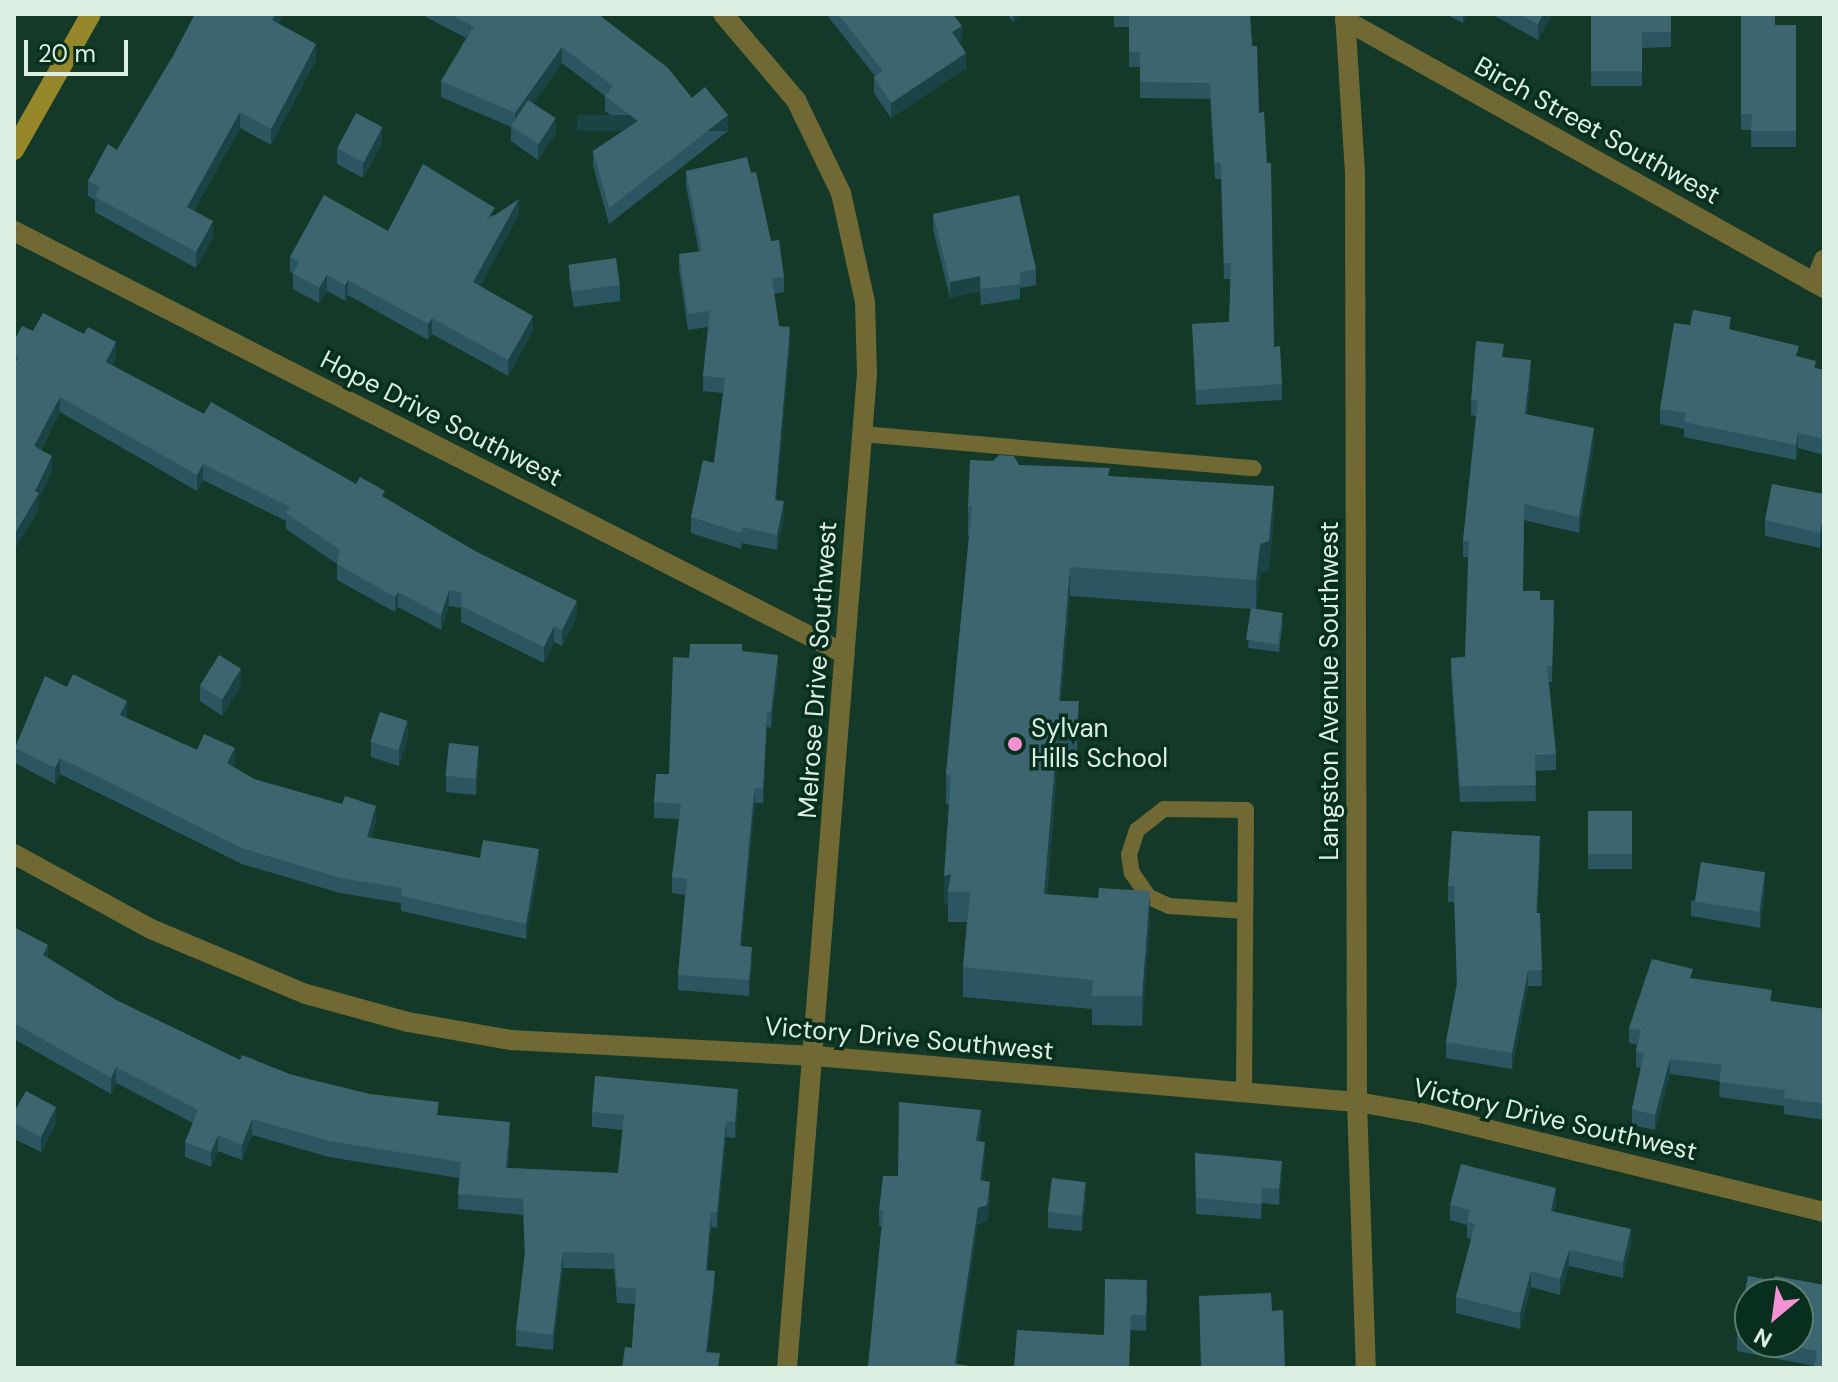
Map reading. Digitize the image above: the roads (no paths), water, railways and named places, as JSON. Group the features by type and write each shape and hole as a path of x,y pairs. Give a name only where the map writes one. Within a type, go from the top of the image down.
{"main road":[{"path":"14,150 91,14"}],"street":[{"name":"Melrose Drive Southwest","path":"723,14 796,100 841,193 865,302 862,434 815,1056 787,1368"},
{"name":"Birch Street Southwest","path":"1345,17 1820,285"},
{"name":"Langston Avenue Southwest","path":"1345,17 1355,174 1357,1102 1366,1368"},
{"name":"Hope Drive Southwest","path":"14,231 845,654"},
{"path":"1820,285 1824,260"},
{"name":"Victory Drive Southwest","path":"14,854 165,935 306,994 408,1022 511,1040 815,1056 1357,1102 1421,1113 1824,1212"}],"lane":[{"path":"862,434 1254,468"},
{"path":"1244,1093 1246,810 1164,809 1137,830 1129,855 1132,873 1149,897 1169,906 1245,911"}],"place":[{"name":"Sylvan Hills School","path":"1015,744"}]}
